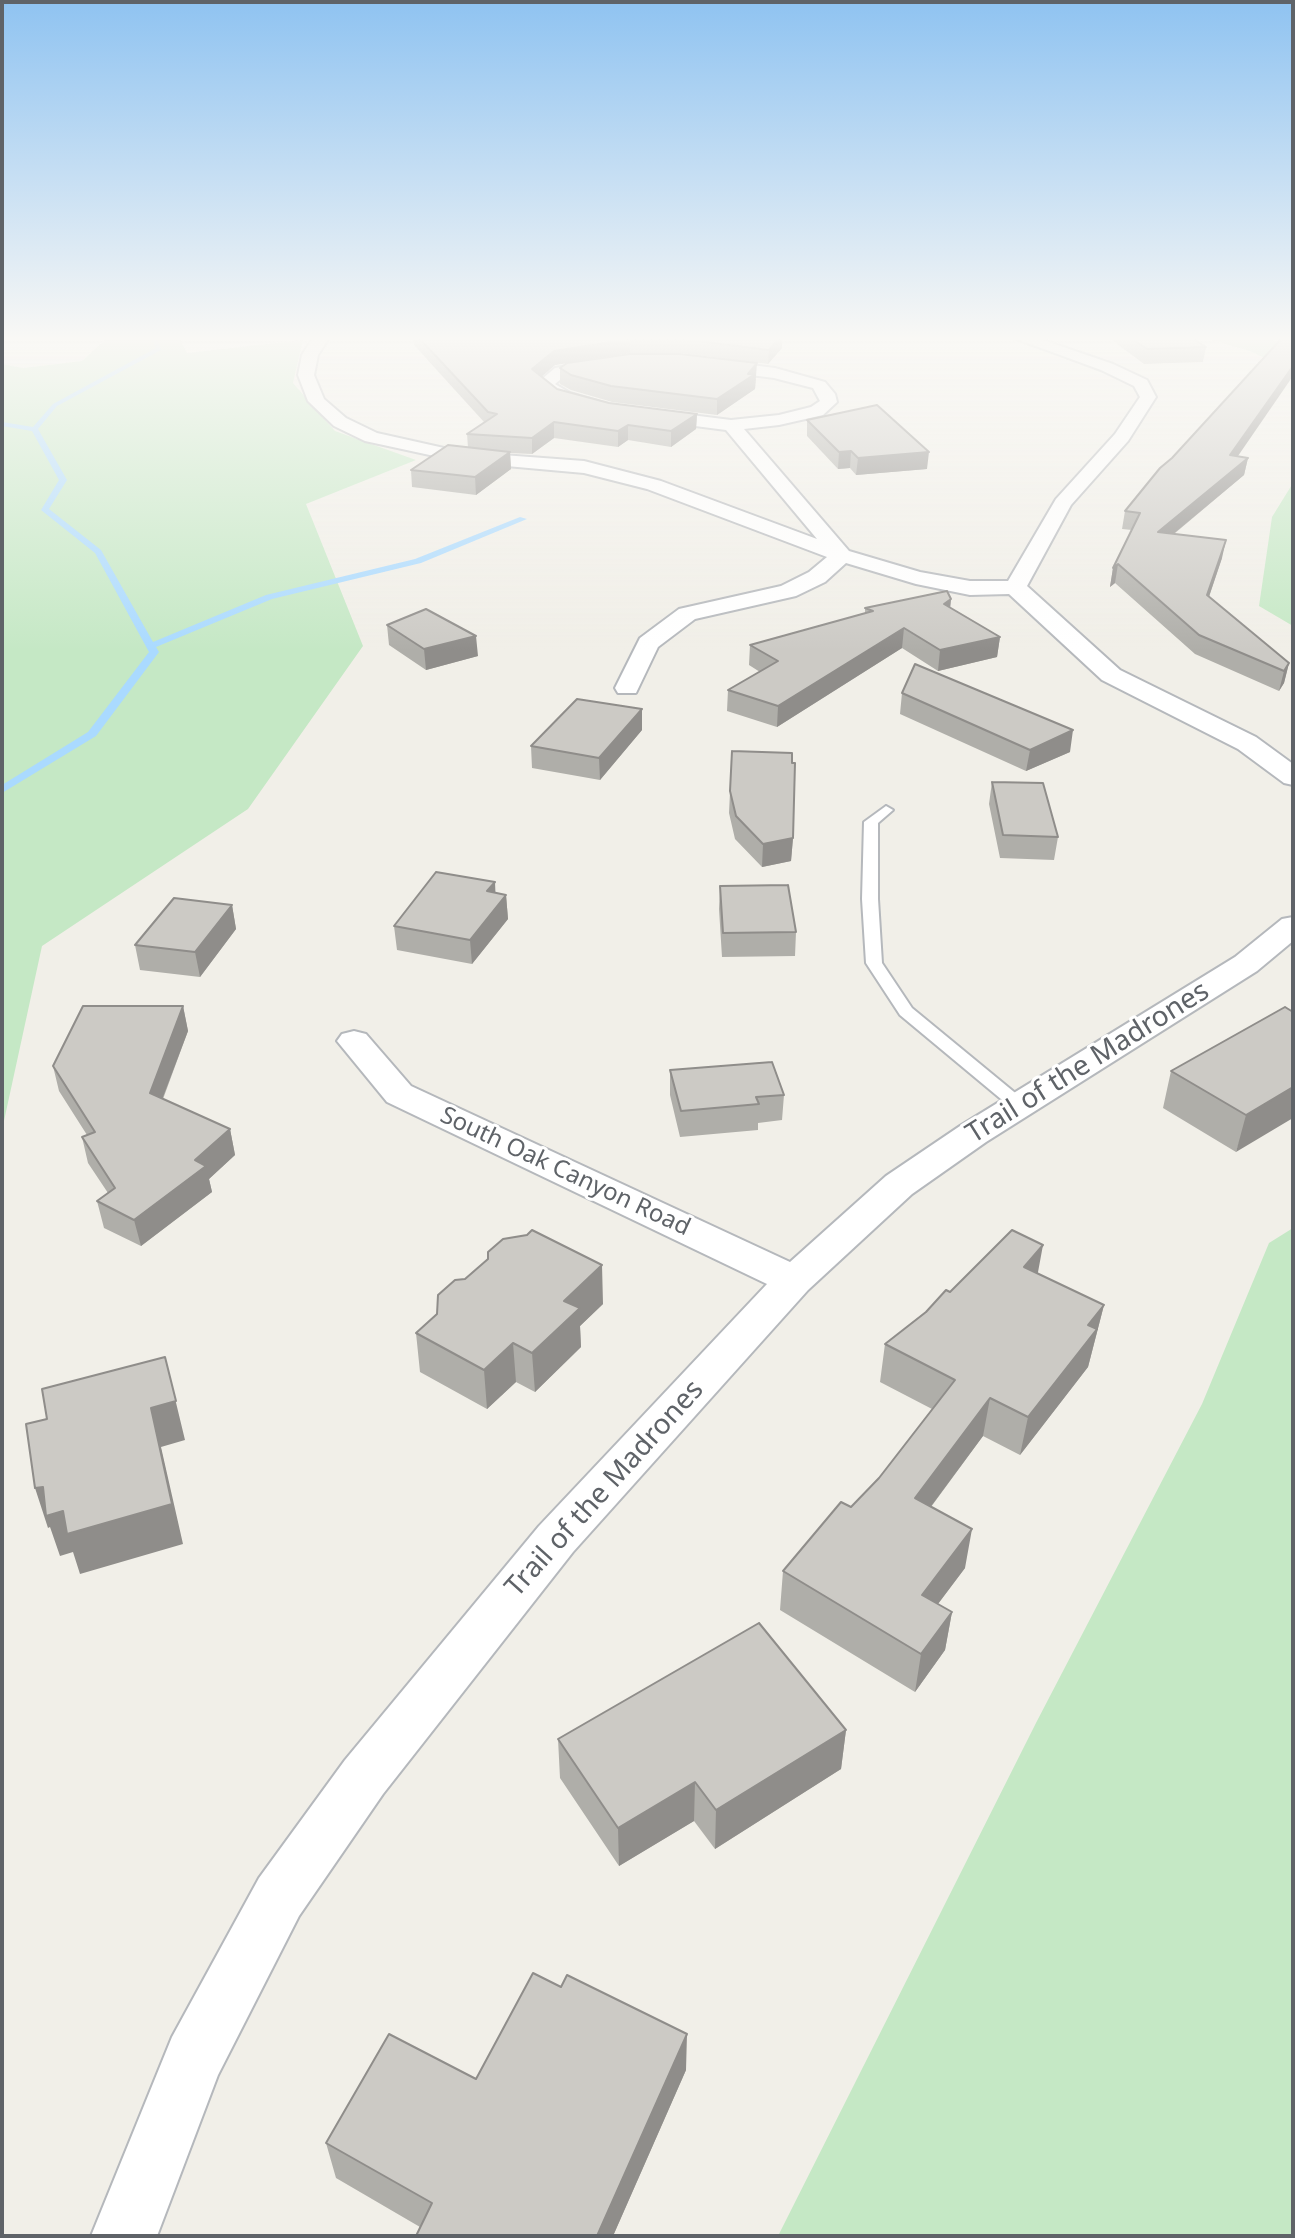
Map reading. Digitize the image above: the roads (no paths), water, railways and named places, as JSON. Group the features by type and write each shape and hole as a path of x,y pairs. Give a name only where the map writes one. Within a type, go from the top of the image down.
{"street":[{"path":"396,442 462,457 584,467 640,481 842,555 916,578 970,588 1015,587 1111,675 1247,743 1293,777"},
{"path":"746,442 842,555"},
{"path":"1015,587 1063,503 1117,442"},
{"path":"627,688 648,643 687,614 788,591 817,577 842,555"},
{"name":"Trail of the Madrones","path":"124,2236 194,2059 287,1885 364,1777 556,1539 794,1280 899,1185 1019,1105 1246,964 1293,926"},
{"name":"South Oak Canyon Road","path":"354,1041 399,1094 794,1280"}],"lane":[{"path":"886,810 871,822 870,899 874,963 906,1011 1019,1105"}],"waterway":[{"path":"2,790 92,734 154,652 98,552 45,510 63,480 42,442"},
{"path":"151,646 269,597 418,561 523,519"}]}
